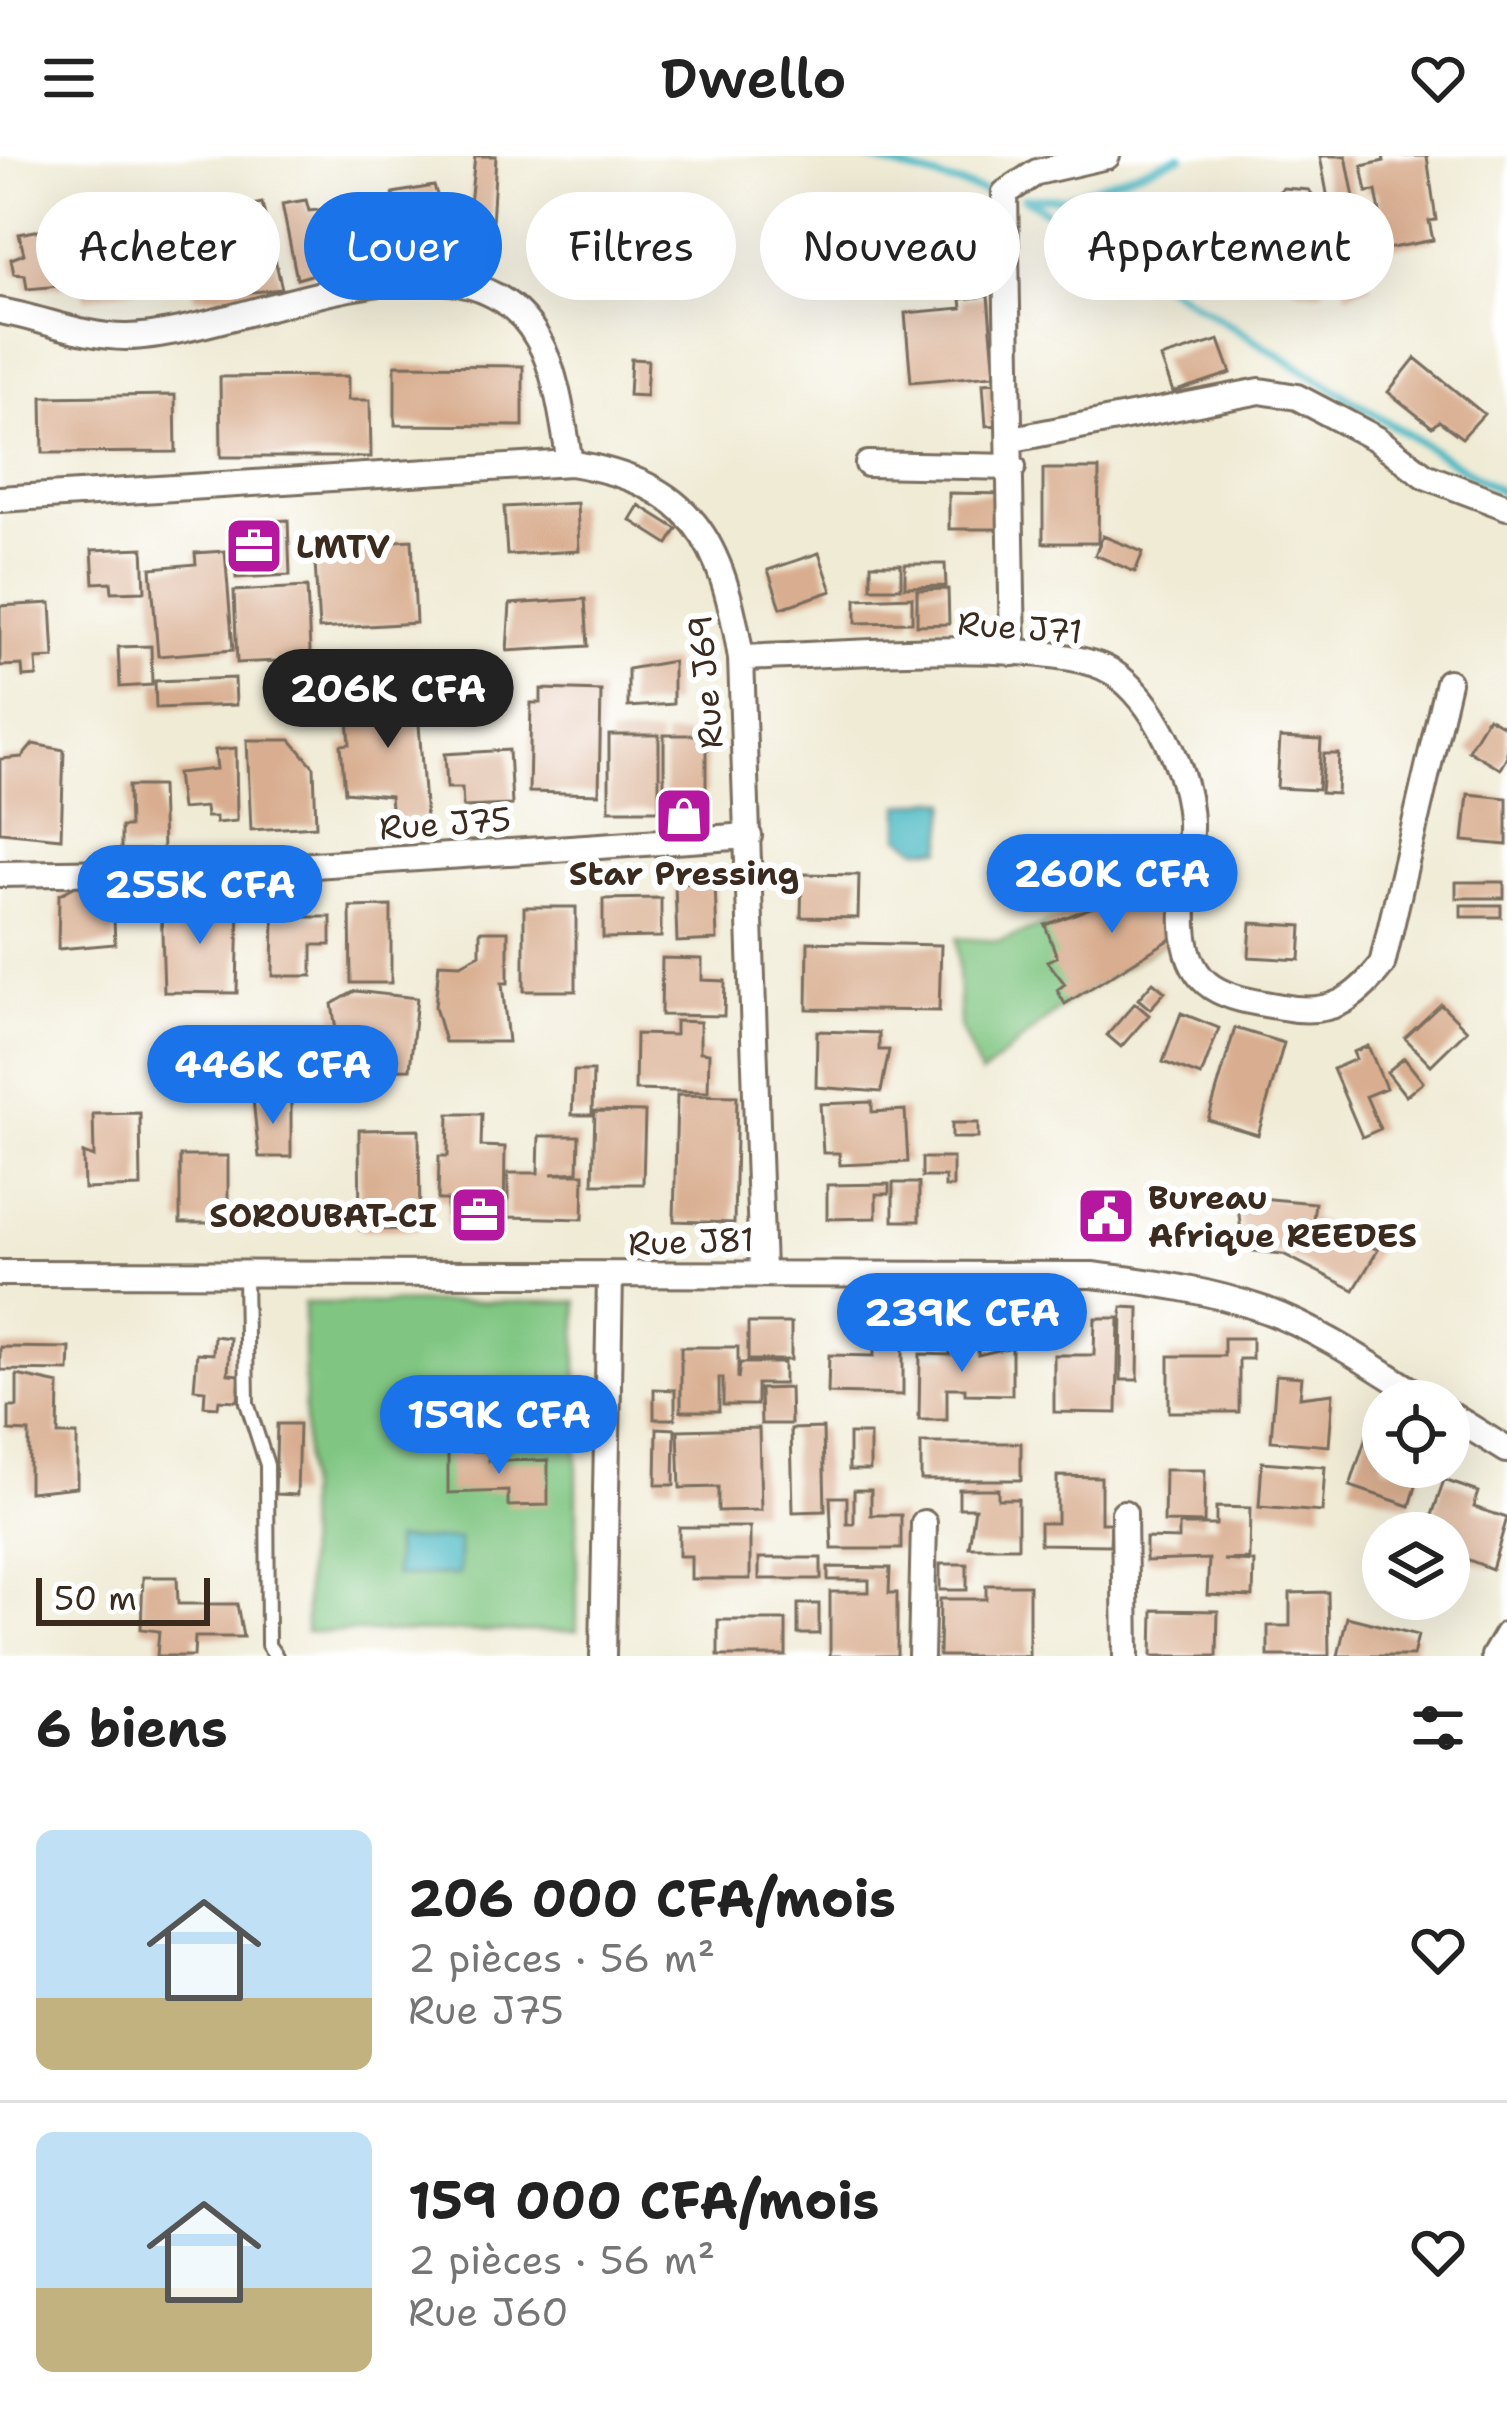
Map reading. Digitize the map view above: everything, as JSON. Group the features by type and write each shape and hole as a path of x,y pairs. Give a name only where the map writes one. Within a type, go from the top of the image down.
{"street":[{"path":"1013,653 1013,439 1003,252 1005,193 1037,172 1107,156"},
{"path":"0,311 126,337 414,278 463,281 508,303 538,339 560,406 571,463"},
{"path":"1013,439 1260,391 1297,397 1377,439 1425,476 1507,507"},
{"name":"Rue J69","path":"0,499 571,463 621,471 680,501 712,545 731,600 741,658 762,1271"},
{"path":"868,464 1013,467"},
{"name":"Rue J71","path":"741,658 1013,653 1079,659 1114,672 1154,717 1181,772 1190,818 1184,934 1196,970 1212,986 1291,1009 1329,1010 1358,996 1382,965 1448,682"},
{"name":"Rue J75","path":"0,874 239,870 749,836"},
{"name":"Rue J81","path":"0,1274 610,1276 762,1271 1092,1275 1174,1285 1267,1310 1394,1380"},
{"path":"603,1656 610,1276"},
{"path":"1470,1427 1507,1450"},
{"path":"1124,1514 1126,1656"},
{"path":"921,1656 924,1523"},
{"path":"1493,1656 1507,1634"}],"lane":[{"path":"245,1274 247,1403 267,1466 268,1645 276,1656"}],"green space":[{"path":"1179,875 1174,937 1065,1004 981,1075 960,1027 957,938 1000,941"},
{"path":"577,1302 577,1631 306,1632 304,1303"}],"water":[{"path":"948,802 942,849 918,849 900,837 900,805"},
{"path":"459,1539 459,1575 395,1576 394,1540"}],"building":[{"path":"475,156 496,156 494,192 471,192"},
{"path":"1320,156 1346,156 1353,192 1327,192"},
{"path":"1383,156 1427,156 1436,220 1429,221 1433,240 1394,248 1394,192 1367,192 1362,166 1384,161"},
{"path":"434,186 436,192 399,192"},
{"path":"304,200 304,277 297,279 282,204"},
{"path":"36,231 36,288 27,289 25,275 14,274 11,259 24,254 19,234"},
{"path":"961,300 988,300 995,375 911,382 905,313 962,308"},
{"path":"1219,340 1231,373 1173,392 1161,358"},
{"path":"1415,358 1484,414 1462,438 1439,421 1432,427 1388,392"},
{"path":"631,359 648,360 646,396 629,395"},
{"path":"395,365 523,366 523,426 395,425"},
{"path":"348,376 348,400 370,400 371,457 221,457 220,377"},
{"path":"999,382 1002,425 986,426 983,383"},
{"path":"175,395 176,452 43,453 42,397"},
{"path":"1043,469 1099,469 1098,543 1043,543"},
{"path":"949,493 1008,494 1008,529 949,529"},
{"path":"577,503 579,551 507,555 504,507"},
{"path":"639,505 677,529 668,544 630,520"},
{"path":"288,520 290,575 236,578 233,523"},
{"path":"1103,536 1143,552 1135,572 1095,555"},
{"path":"412,540 416,623 319,629 314,546"},
{"path":"143,548 145,591 112,592 111,582 94,583 92,550"},
{"path":"225,551 233,650 158,656 151,568 196,564 195,553"},
{"path":"819,553 832,591 781,608 768,570"},
{"path":"871,564 901,564 901,588 871,588"},
{"path":"905,564 945,564 946,586 905,587"},
{"path":"307,587 311,672 276,673 275,661 237,663 234,591"},
{"path":"948,589 949,624 917,625 917,590"},
{"path":"912,597 912,622 856,623 856,599"},
{"path":"585,599 588,646 507,651 510,604"},
{"path":"51,603 54,658 36,659 37,676 23,677 22,665 0,666 0,606"},
{"path":"151,646 152,685 120,687 118,647"},
{"path":"673,661 673,704 628,707 628,669"},
{"path":"389,671 415,671 426,819 392,819 390,796 345,792 341,745 350,744 347,707 395,709"},
{"path":"235,678 236,705 156,708 155,681"},
{"path":"541,689 601,691 599,794 529,792 531,703 541,703"},
{"path":"1488,717 1507,728 1507,756 1500,769 1468,750"},
{"path":"609,735 659,735 659,810 609,810"},
{"path":"664,735 706,735 706,795 664,795"},
{"path":"1280,738 1321,740 1318,790 1277,788"},
{"path":"247,740 291,740 314,767 316,826 251,830"},
{"path":"33,744 64,750 61,838 0,832 0,759 22,757"},
{"path":"236,748 237,821 216,823 216,817 206,817 205,807 181,809 177,773 217,769 215,750"},
{"path":"509,750 512,805 463,807 462,788 447,788 445,754"},
{"path":"1324,754 1339,754 1337,794 1321,793"},
{"path":"128,786 161,786 163,850 121,850 121,827 129,827"},
{"path":"1468,794 1507,798 1507,845 1463,841"},
{"path":"802,874 859,875 858,918 801,917"},
{"path":"1179,875 1174,937 1065,1004 1057,990 1065,984 1047,961 1057,957 1045,925"},
{"path":"87,880 113,895 115,944 58,949 59,895"},
{"path":"715,882 717,940 677,942 675,884"},
{"path":"1456,882 1504,882 1504,898 1456,898"},
{"path":"661,898 661,937 603,938 603,899"},
{"path":"239,901 237,993 164,992 161,903"},
{"path":"1461,905 1501,905 1501,917 1461,917"},
{"path":"391,906 391,983 351,983 350,907"},
{"path":"524,907 576,907 576,991 524,991"},
{"path":"274,917 331,917 331,945 312,945 312,976 273,976"},
{"path":"1251,923 1302,926 1300,960 1249,957"},
{"path":"480,931 508,931 508,983 502,983 508,1042 445,1042 435,1007 439,963 461,964 480,954"},
{"path":"808,942 941,945 939,1011 807,1009"},
{"path":"662,958 702,959 702,980 725,981 724,1016 661,1015"},
{"path":"1153,982 1165,992 1150,1009 1138,999"},
{"path":"355,991 417,998 410,1069 342,1070 332,1004"},
{"path":"1135,1003 1149,1015 1121,1047 1107,1035"},
{"path":"1441,1004 1467,1030 1431,1065 1405,1038"},
{"path":"1181,1013 1219,1028 1201,1076 1163,1062"},
{"path":"675,1021 700,1022 700,1052 709,1053 708,1092 635,1090 636,1034 675,1035"},
{"path":"1235,1028 1284,1043 1258,1135 1208,1120"},
{"path":"817,1031 879,1033 879,1050 889,1050 881,1092 816,1087"},
{"path":"1368,1046 1386,1088 1366,1096 1380,1129 1362,1137 1333,1069 1356,1059 1353,1052"},
{"path":"1404,1058 1423,1082 1406,1096 1387,1072"},
{"path":"574,1071 593,1071 592,1115 572,1115"},
{"path":"677,1095 737,1096 734,1223 674,1221"},
{"path":"253,1099 291,1099 291,1157 259,1157"},
{"path":"872,1102 872,1112 905,1110 908,1162 840,1165 839,1153 823,1153 820,1104"},
{"path":"595,1111 645,1112 643,1184 593,1184"},
{"path":"140,1113 141,1187 84,1189 83,1153 94,1157 93,1114"},
{"path":"449,1114 482,1114 481,1146 505,1147 504,1225 447,1224 447,1200 438,1200 439,1156 448,1156"},
{"path":"952,1123 978,1123 978,1138 952,1138"},
{"path":"419,1129 420,1229 360,1230 359,1130"},
{"path":"539,1136 579,1136 578,1172 551,1174 584,1174 583,1219 508,1217 508,1173 538,1173"},
{"path":"180,1156 228,1156 228,1206 218,1206 211,1223 180,1223"},
{"path":"922,1158 953,1158 953,1187 945,1187 945,1177 922,1177"},
{"path":"893,1183 919,1183 919,1221 893,1221"},
{"path":"889,1184 889,1194 876,1194 876,1218 827,1219 827,1185"},
{"path":"1237,1196 1315,1203 1313,1219 1378,1250 1354,1290 1283,1254 1243,1250"},
{"path":"1122,1307 1139,1308 1138,1380 1121,1380"},
{"path":"1095,1318 1119,1318 1117,1413 1054,1412 1054,1355 1094,1355"},
{"path":"748,1323 791,1323 791,1360 748,1360"},
{"path":"950,1335 979,1335 978,1355 1012,1347 1012,1395 965,1394 965,1388 947,1388 947,1420 919,1420 920,1354 950,1355"},
{"path":"214,1336 230,1338 228,1374 240,1375 238,1401 219,1400 218,1407 204,1406 205,1390 194,1389 197,1353 213,1354"},
{"path":"1224,1338 1252,1338 1252,1359 1239,1359 1239,1412 1169,1412 1169,1356 1224,1356"},
{"path":"874,1344 903,1345 903,1395 828,1393 829,1355 874,1356"},
{"path":"0,1347 70,1348 69,1371 0,1370"},
{"path":"681,1347 738,1347 738,1379 740,1363 784,1363 784,1384 757,1384 757,1405 723,1405 723,1378 719,1378 719,1411 681,1411"},
{"path":"17,1375 59,1384 58,1435 77,1435 77,1487 29,1492 29,1432 9,1431 9,1407 17,1407"},
{"path":"1276,1375 1302,1377 1300,1397 1333,1393 1329,1446 1271,1441"},
{"path":"790,1388 791,1424 761,1424 760,1389"},
{"path":"654,1389 675,1390 675,1419 654,1419"},
{"path":"277,1424 299,1424 297,1495 275,1494"},
{"path":"657,1428 675,1429 674,1485 656,1485"},
{"path":"759,1428 761,1510 718,1511 718,1487 680,1488 678,1430"},
{"path":"823,1428 825,1511 793,1512 791,1429"},
{"path":"849,1434 870,1434 870,1470 849,1470"},
{"path":"921,1443 1021,1443 1021,1480 921,1480"},
{"path":"1362,1449 1362,1488 1416,1488 1410,1506 1350,1486"},
{"path":"448,1451 489,1451 489,1461 548,1460 548,1505 508,1506 508,1491 448,1493"},
{"path":"1262,1462 1325,1467 1322,1512 1259,1507"},
{"path":"1165,1470 1205,1470 1204,1523 1164,1522"},
{"path":"1057,1476 1101,1477 1101,1523 1111,1523 1110,1545 1040,1544 1040,1523 1057,1523"},
{"path":"1441,1488 1467,1488 1479,1492 1474,1507 1507,1518 1492,1569 1470,1560 1470,1512 1433,1512"},
{"path":"959,1489 998,1489 998,1499 1018,1499 1018,1547 969,1547 975,1508 959,1508"},
{"path":"854,1490 871,1490 871,1515 901,1515 901,1549 832,1549 830,1497 847,1497 847,1524 854,1524"},
{"path":"1216,1507 1250,1508 1249,1559 1223,1560 1254,1562 1253,1597 1207,1595 1209,1559 1146,1561 1146,1538 1179,1539 1179,1525 1216,1525"},
{"path":"679,1527 750,1527 750,1579 691,1579 691,1556 679,1556"},
{"path":"759,1558 821,1558 821,1579 759,1579"},
{"path":"940,1564 967,1564 967,1590 940,1590"},
{"path":"828,1567 890,1568 889,1593 897,1593 897,1656 830,1656 830,1592 869,1592 869,1580 828,1580"},
{"path":"143,1577 177,1577 178,1604 237,1604 243,1637 195,1637 194,1656 157,1656 159,1631 141,1629"},
{"path":"986,1585 1029,1585 1029,1656 939,1656 940,1599 986,1599"},
{"path":"1328,1592 1329,1656 1268,1656 1268,1626 1290,1626 1290,1593"},
{"path":"798,1604 819,1604 819,1634 798,1634"},
{"path":"1153,1610 1218,1611 1217,1656 1152,1656"},
{"path":"1347,1617 1418,1635 1413,1656 1338,1656"},
{"path":"718,1620 786,1620 786,1656 718,1656"}],"waterway":[{"path":"858,156 987,192"},
{"path":"1028,198 1064,198 1181,156"},
{"path":"1024,198 1506,495"}],"place":[{"name":"LMTV","path":"254,546"},
{"name":"Star Pressing","path":"684,816"},
{"name":"SOROUBAT-CI","path":"479,1215"},
{"name":"Bureau Afrique REEDES","path":"1106,1216"}]}
